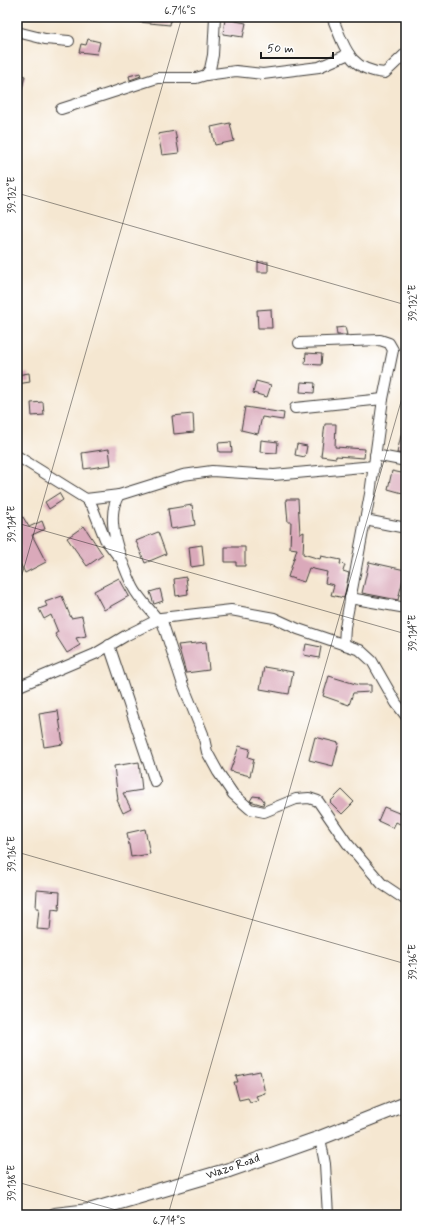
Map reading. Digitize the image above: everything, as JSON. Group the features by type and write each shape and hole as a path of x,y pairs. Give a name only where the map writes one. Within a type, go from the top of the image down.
{"main road":[{"name":"Wazo Road","path":"55,1215 89,1213 229,1170 320,1138 406,1104"}],"street":[{"path":"206,75 210,69 213,54 215,17"},
{"path":"332,17 353,61 365,70 385,73 406,53"},
{"path":"17,32 45,39 69,41"},
{"path":"61,109 157,78 196,78 206,75 236,71 263,74 319,67 349,54"},
{"path":"299,343 380,340 389,343 394,350 394,356 383,399 374,466 345,627 344,645"},
{"path":"295,408 383,399"},
{"path":"375,455 406,461"},
{"path":"17,456 86,499 92,506 105,539 123,561"},
{"path":"86,499 119,495 183,475 212,471 274,476 374,466"},
{"path":"119,495 115,502 113,515 114,534 123,561 134,588 159,619 183,686 203,734 207,752 233,794 250,809 264,812 296,799 309,798 318,801 347,843 382,884 406,900"},
{"path":"365,520 406,528"},
{"path":"350,598 406,608"},
{"path":"17,687 95,654 159,619 231,610 274,618 298,629 360,650 372,661 396,703 406,716"},
{"path":"109,646 155,782"},
{"path":"320,1138 325,1164 328,1215"}],"building":[{"path":"140,17 171,17 170,25 139,22"},
{"path":"225,19 246,23 243,37 223,34"},
{"path":"88,39 100,42 97,54 79,52 81,44 86,45"},
{"path":"140,73 141,76 130,80 129,76"},
{"path":"17,74 25,76 20,97 17,97"},
{"path":"230,123 234,141 215,145 211,127"},
{"path":"175,131 179,153 162,155 158,134"},
{"path":"258,262 268,262 268,272 258,272"},
{"path":"271,309 272,328 258,328 257,310"},
{"path":"345,327 347,335 337,335 336,328"},
{"path":"306,353 322,354 321,365 305,364"},
{"path":"29,373 30,382 17,384 17,375"},
{"path":"256,381 271,385 267,397 253,393"},
{"path":"301,382 315,383 314,393 300,392"},
{"path":"43,402 44,415 32,416 31,403"},
{"path":"245,407 284,413 283,420 262,417 258,434 241,430"},
{"path":"193,414 194,432 174,434 172,416"},
{"path":"325,424 336,424 335,447 365,449 364,458 336,456 336,458 321,456"},
{"path":"403,427 406,427 406,454 397,453"},
{"path":"261,440 278,442 277,453 260,452"},
{"path":"231,442 232,452 219,452 218,443"},
{"path":"297,444 307,446 305,457 295,455"},
{"path":"109,449 111,465 84,469 82,453"},
{"path":"392,471 406,474 406,494 388,489"},
{"path":"59,493 63,500 49,509 45,502"},
{"path":"286,499 298,499 300,534 304,532 303,554 320,559 321,556 341,560 340,564 345,565 343,571 349,573 344,598 331,595 334,585 325,583 327,572 309,568 304,582 288,577 297,549 290,548 291,522 288,522"},
{"path":"192,505 195,525 171,529 168,509"},
{"path":"23,517 29,527 42,521 45,529 32,535 46,562 25,573 17,557 17,547 20,546 17,540 17,520"},
{"path":"84,526 103,555 87,566 67,538"},
{"path":"158,532 166,554 145,563 136,541"},
{"path":"202,545 204,565 191,567 189,547"},
{"path":"225,547 245,547 245,566 236,566 236,562 225,562"},
{"path":"369,562 405,570 398,600 362,593"},
{"path":"186,577 188,594 176,596 174,579"},
{"path":"119,578 129,596 104,610 94,591"},
{"path":"160,589 163,601 154,604 150,592"},
{"path":"62,596 71,618 82,616 86,636 76,638 80,645 67,653 55,634 58,632 51,615 44,619 39,609 47,606 45,602"},
{"path":"206,642 209,670 186,673 178,645"},
{"path":"306,644 321,647 319,658 304,655"},
{"path":"264,667 293,672 289,694 260,689"},
{"path":"329,676 359,685 371,685 371,692 353,693 349,705 323,696"},
{"path":"58,711 63,744 44,747 39,714"},
{"path":"315,737 339,743 333,766 309,760"},
{"path":"239,746 250,749 248,757 254,759 250,776 230,771"},
{"path":"139,762 142,790 123,793 131,809 123,813 117,800 114,766"},
{"path":"342,790 354,802 342,814 330,802"},
{"path":"253,796 261,797 264,801 263,805 250,801"},
{"path":"384,807 406,816 406,827 396,822 393,828 378,821"},
{"path":"145,829 150,854 131,857 127,833"},
{"path":"37,890 60,892 59,910 52,909 50,930 37,929 39,908 36,908"},
{"path":"260,1071 265,1093 256,1096 258,1100 250,1102 248,1098 239,1100 234,1082 238,1082 236,1076"}]}
